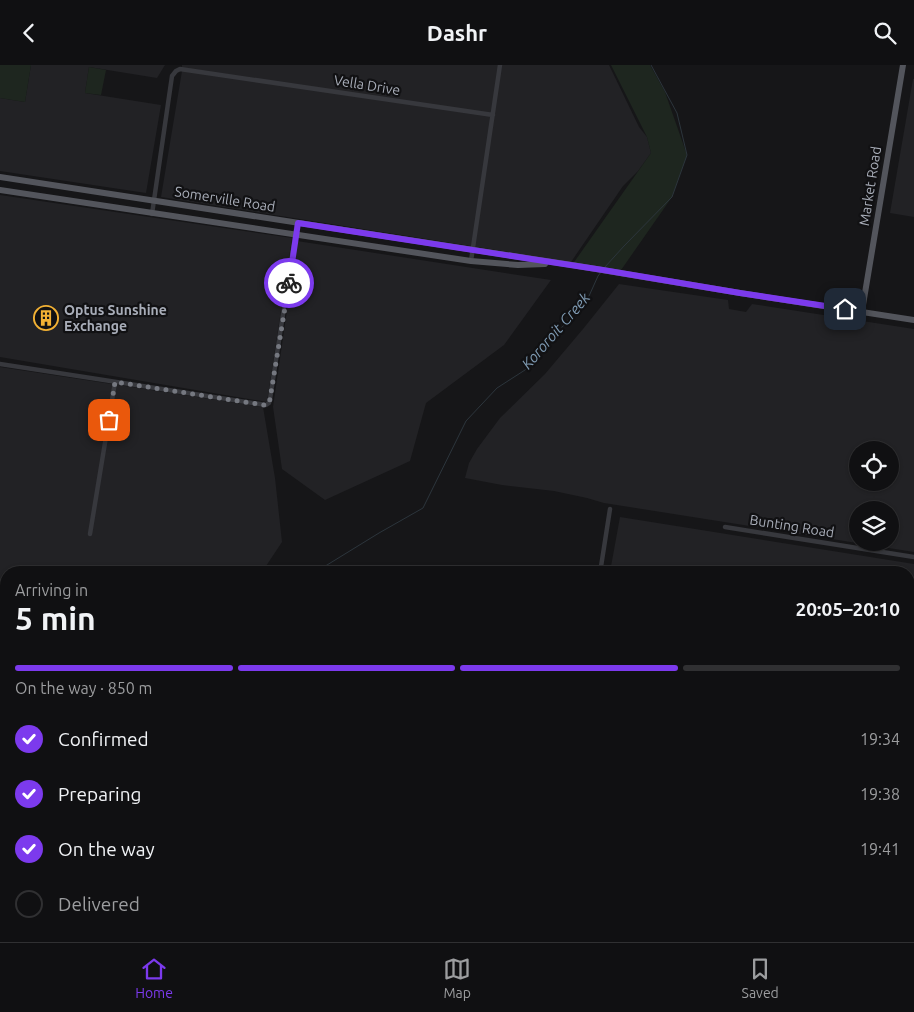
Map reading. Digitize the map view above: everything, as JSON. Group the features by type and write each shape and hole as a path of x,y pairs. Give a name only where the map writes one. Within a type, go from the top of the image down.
{"main road":[{"name":"Market Road","path":"862,311 902,65"},
{"name":"Somerville Road","path":"0,177 914,320"},
{"name":"Somerville Road","path":"0,190 471,261 518,265 564,264"}],"street":[{"path":"471,261 500,65"},
{"name":"Vella Drive","path":"152,213 172,76 174,72 180,69 492,115"},
{"path":"0,364 264,405 269,403 298,223"},
{"path":"90,534 115,382"},
{"path":"601,566 610,509"},
{"name":"Bunting Road","path":"725,527 914,557"}],"shaded area":[{"path":"0,65 31,65 25,102 0,98"},
{"path":"31,65 165,65 157,78 89,67 85,93 161,105 146,193 0,171 0,98 25,102"},
{"path":"182,65 609,65 639,127 647,137 651,153 638,171 623,186 571,262 161,197"},
{"path":"611,65 650,65 665,92 687,155 672,197 619,273 572,265 651,153 647,137"},
{"path":"89,67 106,70 101,95 85,93"},
{"path":"914,79 914,217 890,213"},
{"path":"0,195 292,238 267,402 0,357"},
{"path":"297,241 551,280 504,345 426,403 410,461 325,500 282,469 273,407"},
{"path":"619,284 728,300 729,309 746,312 752,304 914,329 914,552 899,550 899,501 849,501 849,542 604,503 554,491 502,485 465,478 469,463 477,449 500,418 545,374"},
{"path":"0,367 263,407 275,478 282,542 266,566 0,566"},
{"path":"620,517 914,564 914,566 611,566"}],"waterway":[{"name":"Kororoit Creek","path":"605,267 672,197 687,155 677,113 651,65"},
{"name":"Kororoit Creek","path":"325,566 423,508 466,421 497,388 525,370 589,296 601,272"}],"way so far":[{"path":"109,420 115,382 264,405 269,403 289,283"}],"place":[{"name":"Optus Sunshine Exchange","path":"46,318"}],"route":[{"path":"289,283 298,223 845,309"}]}
